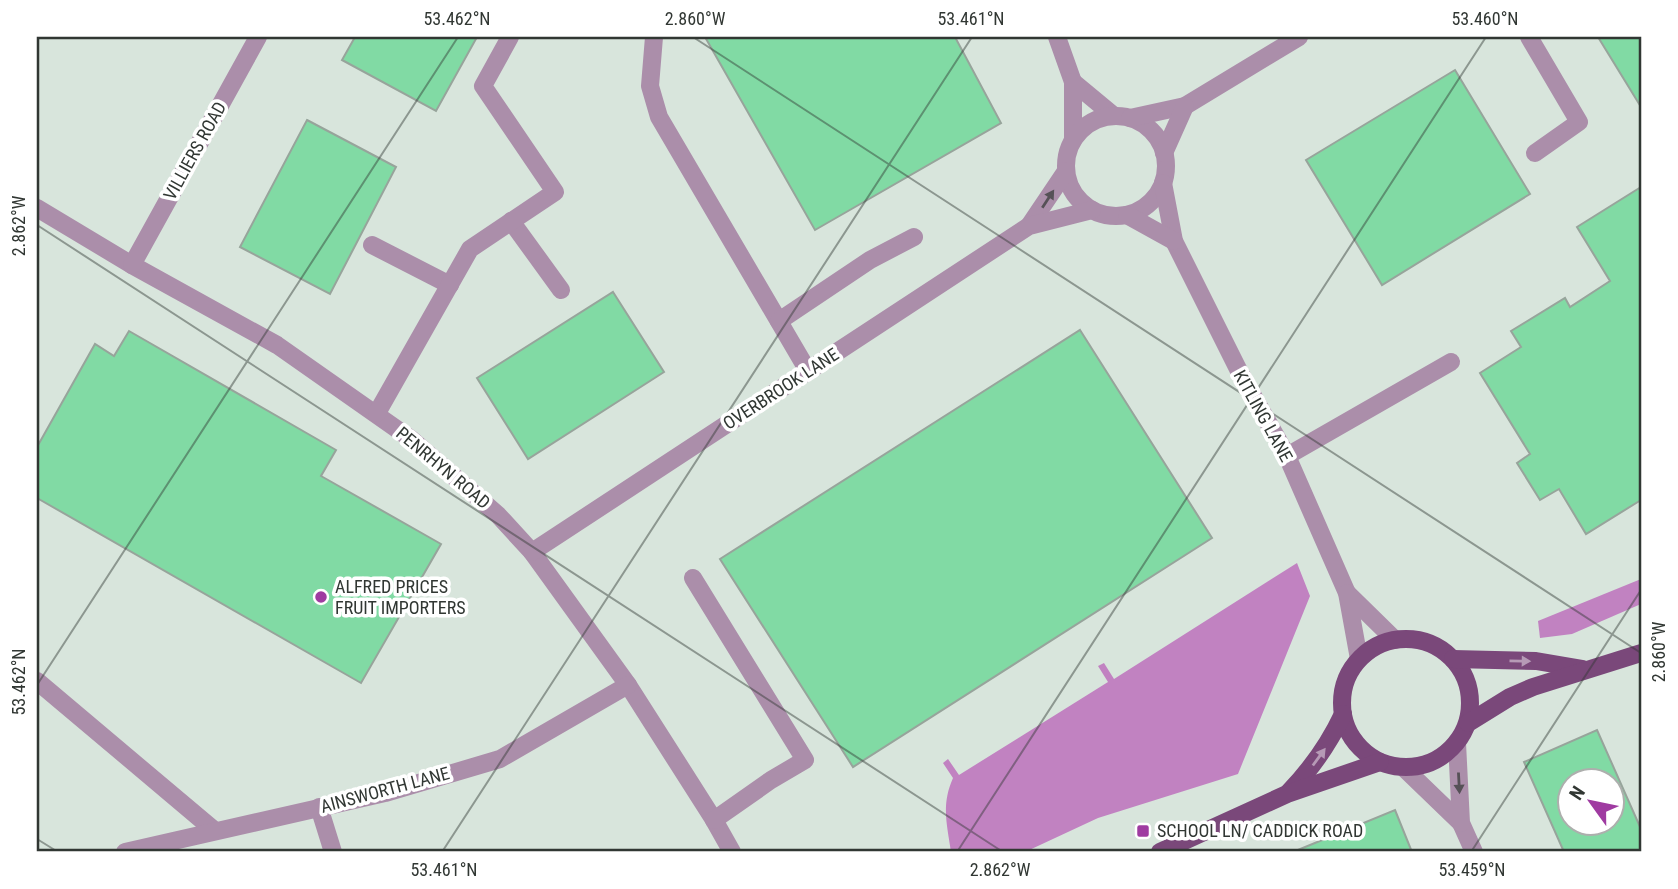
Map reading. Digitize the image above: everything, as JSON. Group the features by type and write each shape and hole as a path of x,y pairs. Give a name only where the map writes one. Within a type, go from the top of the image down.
{"main road":[{"path":"1416,639 1437,646 1453,659 1466,678 1471,701 1468,723 1457,743 1443,757 1424,765 1404,768 1380,762 1367,754 1355,743 1343,714 1342,695 1348,676 1359,659 1375,645 1416,639"},
{"path":"1468,723 1510,697 1533,687 1641,653"},
{"path":"1453,659 1536,661 1586,669"},
{"path":"1287,794 1322,753 1343,714"},
{"path":"1160,852 1287,794 1380,762"}],"street":[{"name":"VILLIERS ROAD","path":"132,265 258,37"},
{"path":"377,413 470,249 555,192 483,86 510,37"},
{"path":"654,37 650,86 659,117 808,371"},
{"path":"1057,37 1073,82 1073,140"},
{"path":"1073,82 1122,117 1151,132 1164,153 1166,168 1163,183 1155,198 1143,209 1127,215 1103,215 1092,210 1075,194 1066,171 1067,155 1073,140 1084,128 1098,120 1122,117 1185,106 1276,43 1299,37"},
{"path":"1529,37 1579,122 1535,153"},
{"path":"1164,153 1185,106"},
{"name":"OVERBROOK LANE","path":"1029,226 1066,171"},
{"name":"KITLING LANE","path":"1163,183 1174,241 1239,372 1287,456 1347,593 1359,659"},
{"name":"PENRHYN ROAD","path":"37,208 132,265 277,345 411,439 498,515 532,552 628,685 732,852"},
{"name":"OVERBROOK LANE","path":"532,552 1029,226 1092,210"},
{"path":"1127,215 1174,241"},
{"path":"512,221 561,290"},
{"path":"779,321 870,260 914,237"},
{"path":"372,245 450,285"},
{"path":"1287,456 1451,362"},
{"path":"693,578 804,760 714,820"},
{"name":"KITLING LANE","path":"1347,593 1395,640"},
{"path":"37,681 215,831"},
{"name":"AINSWORTH LANE","path":"125,852 385,793 500,759 628,685"},
{"path":"1457,743 1461,823 1474,852"},
{"path":"1404,768 1461,823"},
{"path":"319,807 332,852"}],"shaded area":[{"path":"1297,563 1310,596 1238,774 1098,818 1025,852 951,852 946,806 953,778 943,763 948,759 959,775 1108,682 1098,666 1104,663 1114,679"},
{"path":"1641,579 1641,604 1572,634 1540,638 1538,621"}],"building":[{"path":"355,37 477,37 436,111 342,60"},
{"path":"705,37 955,37 1001,123 815,230"},
{"path":"1598,37 1641,37 1641,107"},
{"path":"1455,70 1530,194 1382,285 1306,160"},
{"path":"307,120 396,167 330,294 240,247"},
{"path":"1641,187 1641,500 1586,534 1559,489 1540,500 1517,463 1530,454 1480,373 1521,347 1511,331 1565,298 1570,307 1610,281 1577,227"},
{"path":"613,292 664,372 528,459 477,378"},
{"path":"1080,330 1212,538 853,767 720,559"},
{"path":"129,331 336,450 321,476 441,544 361,683 37,498 37,447 95,344 114,356"},
{"path":"1597,730 1613,766 1556,766 1556,834 1524,762"},
{"path":"1626,795 1641,829 1641,852 1564,852 1557,836 1626,836"},
{"path":"1395,810 1412,852 1293,852"}],"place":[{"name":"ALFRED PRICES FRUIT IMPORTERS","path":"321,597"},
{"name":"SCHOOL LN/ CADDICK ROAD","path":"1143,831"}]}
